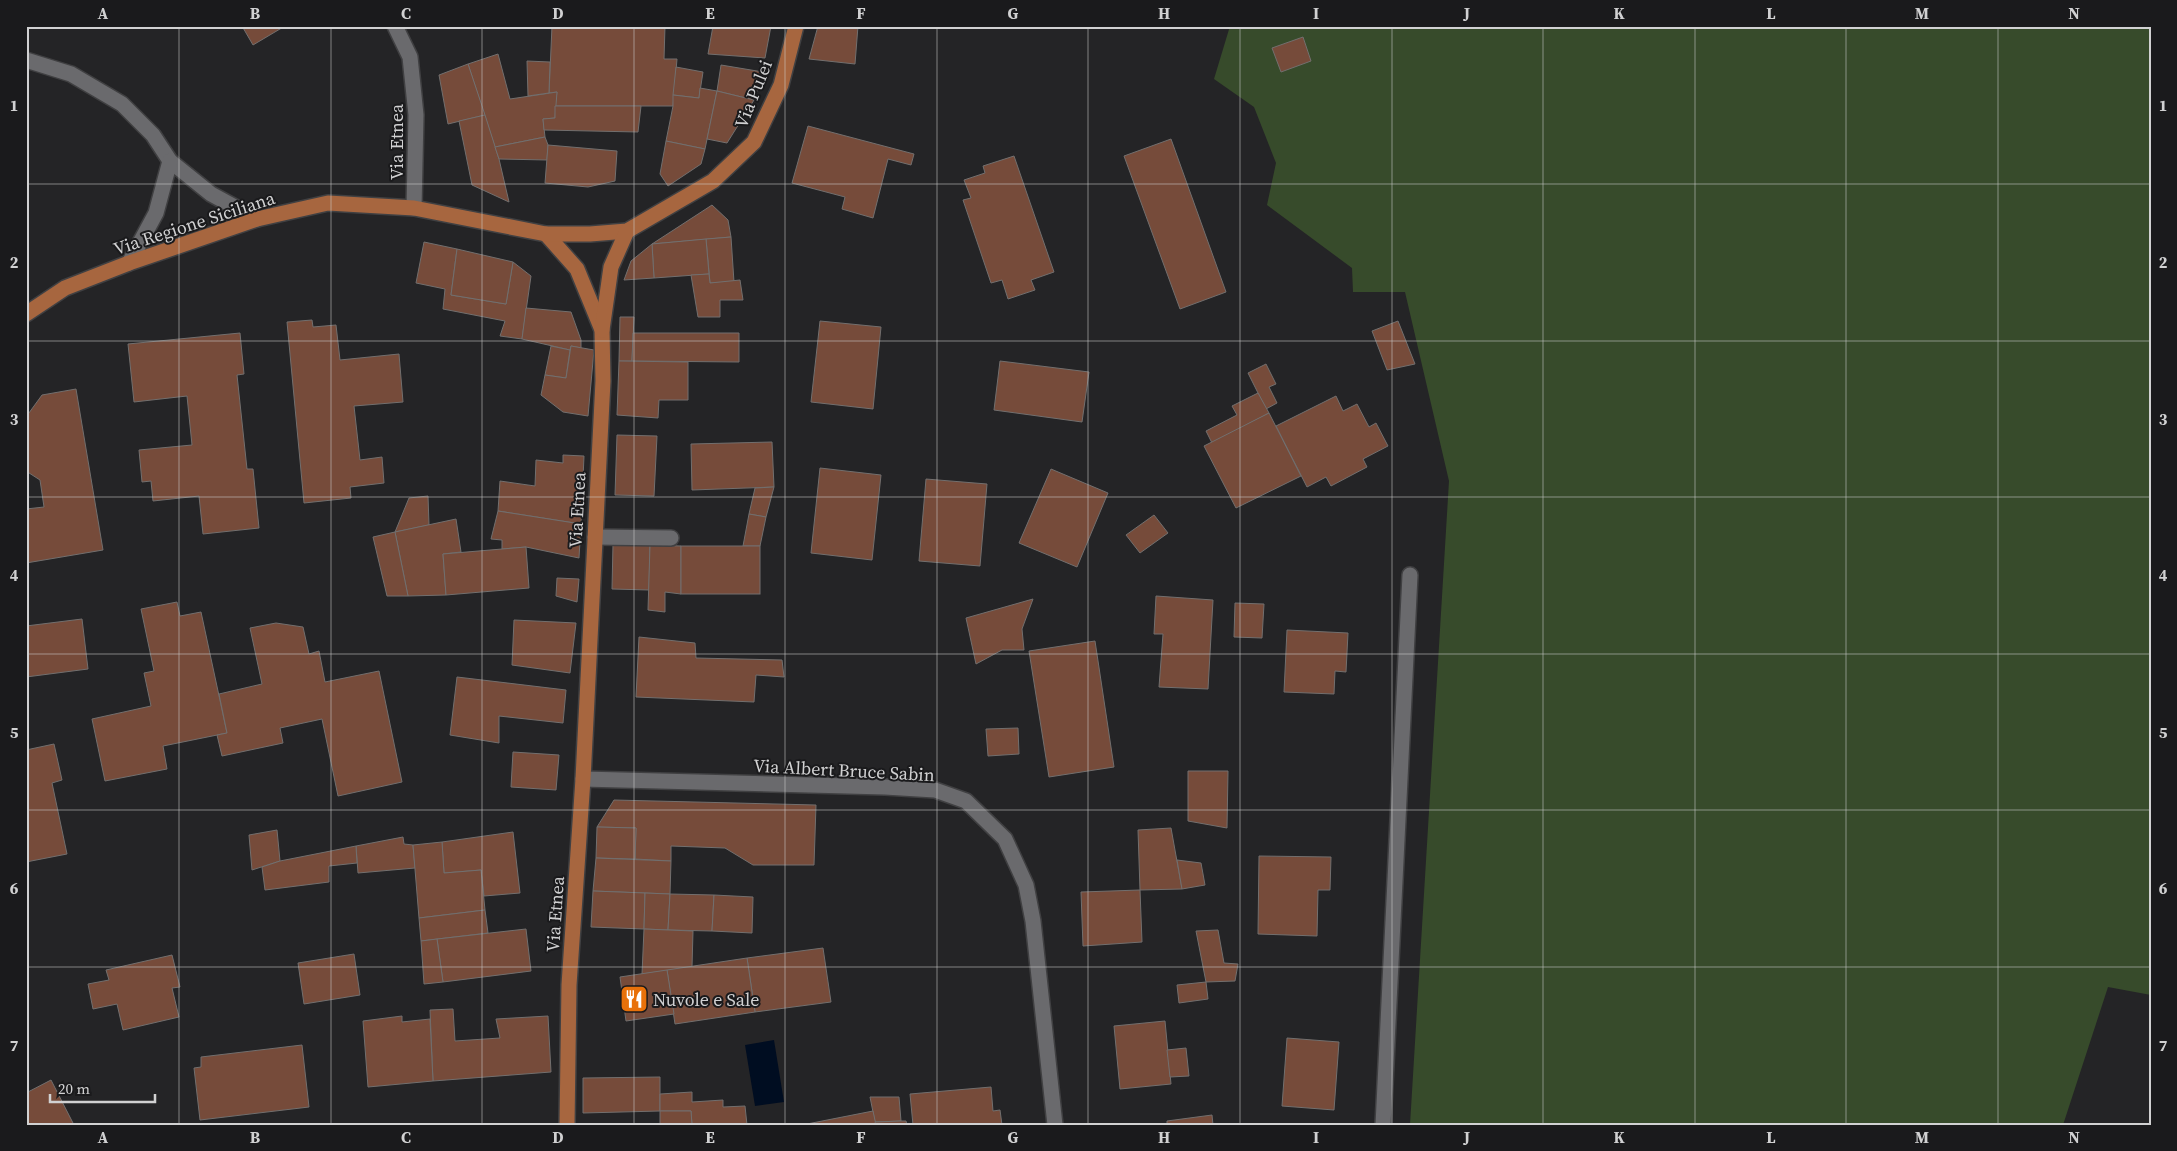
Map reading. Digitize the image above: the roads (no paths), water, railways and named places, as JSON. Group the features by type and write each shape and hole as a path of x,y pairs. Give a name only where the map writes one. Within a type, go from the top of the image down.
{"main road":[{"name":"Via Pulei","path":"627,231 713,181 754,142 781,85 796,26"},
{"name":"Via Regione Siciliana","path":"26,314 65,288 258,219 328,203 414,208"},
{"path":"414,208 546,234 590,234 627,231 611,267 602,330"},
{"name":"Via Etnea","path":"546,234 577,269 602,330 602,381 595,537 570,985 567,1125"}],"street":[{"name":"Via Etnea","path":"395,26 410,57 416,115 414,208"},
{"path":"26,60 71,74 122,104 152,135 170,161 211,194 258,219"},
{"path":"129,264 156,213 170,161"},
{"path":"595,537 671,538"},
{"path":"1383,1125 1410,575"},
{"name":"Via Albert Bruce Sabin","path":"582,778 885,787 935,790 966,801 1005,839 1026,885 1033,921 1055,1125"}],"water":[{"path":"774,1040 784,1102 755,1106 745,1045"}],"place":[{"name":"Nuvole e Sale","path":"634,999"}]}
